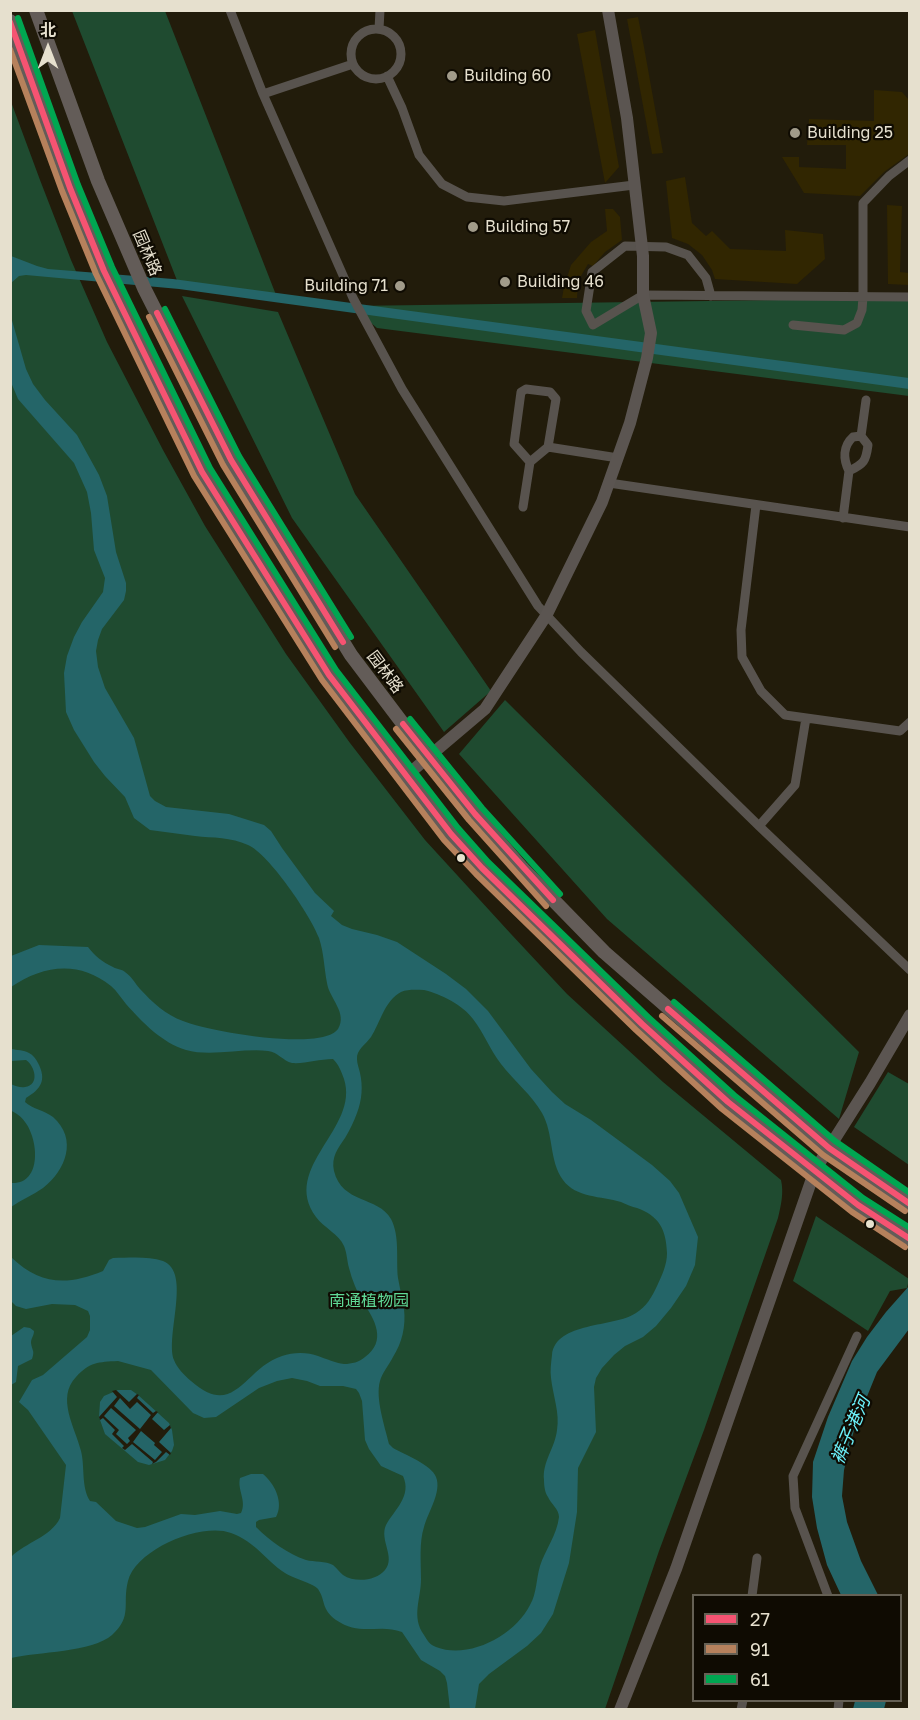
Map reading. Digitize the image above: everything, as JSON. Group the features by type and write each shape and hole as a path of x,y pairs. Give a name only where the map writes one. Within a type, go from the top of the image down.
{"main road":[{"name":"园林路","path":"36,10 98,181 144,288 231,460 351,655 428,757 522,868 604,952 829,1148 909,1204"},
{"path":"10,21 70,188 111,286 202,472 329,675 451,834 482,868 625,1007 728,1102 858,1205 909,1239"}],"street":[{"path":"230,10 263,94 353,298 402,389 546,616 909,970"},
{"path":"379,29 380,10"},
{"path":"406,776 486,709 546,616 602,502 630,423 651,333 643,295 641,246 627,118 608,10"},
{"path":"379,29 394,36 401,51 398,66 393,72 379,79 364,75 353,64 351,56 352,47 362,33 379,29"},
{"path":"263,94 353,64"},
{"path":"387,76 402,108 419,155 442,184 467,197 504,201 634,185"},
{"path":"793,325 844,330 857,323 862,310 863,297 863,203 889,176 909,160"},
{"path":"711,296 706,278 688,255 666,247 625,246 592,272 586,311 593,325 643,295 711,296 909,297"},
{"path":"523,507 530,462 548,447 555,399 550,392 526,389 520,392 514,444 530,462"},
{"path":"849,471 860,465 866,458 868,445 861,436 866,400"},
{"path":"843,518 849,471 844,461 847,442 852,437 861,436"},
{"path":"548,447 618,458"},
{"path":"609,483 909,527"},
{"path":"756,505 741,630 742,657 761,691 785,715 900,731 909,722"},
{"path":"759,826 795,785 806,718"},
{"path":"620,1710 676,1569 815,1170 870,1083 909,1015"},
{"path":"827,1594 795,1508 793,1476 857,1336"},
{"path":"752,1594 757,1558"}],"shaded area":[{"path":"638,17 663,153 652,154 627,19"},
{"path":"595,30 619,167 605,183 577,34"},
{"path":"874,90 902,92 909,100 909,154 884,172 860,196 804,193 782,157 799,157 799,167 846,169 846,145 807,145 809,119 874,121"},
{"path":"685,177 692,223 706,236 712,231 730,249 786,251 785,230 823,234 825,259 797,284 715,279 702,255 688,244 672,238 666,181"},
{"path":"887,205 902,206 900,272 909,273 909,285 888,284"},
{"path":"605,209 613,209 620,217 622,240 605,252 593,266 588,264 578,281 577,298 562,298 571,265 591,242 607,231"}],"green space":[{"path":"72,11 165,11 278,300 178,283"},
{"name":"南通植物园","path":"10,99 71,260 107,342 205,526 286,654 350,743 425,840 567,994 663,1082 781,1180 782,1194 778,1218 605,1709 11,1709"},
{"path":"182,296 278,312 355,494 491,691 444,732 292,518"},
{"path":"909,300 909,396 377,328 351,306"},
{"path":"505,700 859,1052 839,1119 607,919 459,754"},
{"path":"888,1072 909,1084 909,1165 854,1127"},
{"path":"816,1216 909,1279 907,1288 890,1291 868,1331 793,1281"}],"water":[{"path":"11,256 48,269 173,279 909,378 909,389 179,289 26,275 19,276 11,283"},
{"path":"11,317 26,369 33,384 77,435 99,475 107,496 116,552 126,583 126,591 124,600 102,629 96,651 98,667 105,688 134,738 150,796 166,807 229,814 264,825 271,831 315,893 334,911 331,916 342,925 352,929 397,942 466,989 488,1011 531,1069 552,1092 565,1104 591,1120 652,1165 670,1181 679,1193 698,1237 695,1265 686,1286 671,1308 643,1337 625,1346 614,1355 596,1378 594,1387 596,1432 578,1468 577,1512 569,1563 553,1614 541,1633 479,1684 475,1709 450,1709 445,1676 421,1660 402,1632 362,1629 345,1625 328,1612 316,1587 285,1573 247,1541 231,1533 219,1531 204,1531 188,1535 156,1549 143,1558 128,1581 123,1622 112,1635 103,1641 79,1648 11,1658 11,1557 56,1525 60,1518 66,1465 28,1410 19,1402 32,1380 43,1375 87,1337 90,1330 90,1316 88,1311 75,1305 52,1304 26,1309 16,1306 11,1301 11,1257 43,1278 66,1281 103,1271 109,1260 113,1258 145,1258 163,1261 171,1267 176,1278 172,1349 174,1360 191,1381 206,1392 218,1395 239,1388 269,1362 286,1355 305,1353 347,1364 363,1359 376,1344 377,1330 353,1281 344,1246 339,1238 316,1217 308,1199 307,1181 313,1165 341,1115 346,1097 344,1079 333,1059 292,1063 268,1051 205,1053 177,1047 153,1031 111,986 86,972 74,969 48,970 11,987 11,956 39,945 88,947 102,961 127,974 165,1012 196,1025 238,1034 310,1039 328,1036 338,1029 341,1017 328,989 321,944 315,928 299,901 267,860 248,845 235,840 150,830 134,818 125,797 94,762 74,730 66,712 64,673 67,656 82,622 103,592 105,578 94,550 87,492 74,463 18,399 10,380","holes":["407,990 424,990 451,1001 469,1014 501,1064 538,1106 546,1121 559,1173 568,1186 582,1193 621,1202 651,1215 663,1230 667,1253 664,1270 655,1290 640,1311 626,1318 575,1331 564,1336 556,1344 552,1355 551,1373 558,1424 544,1473 546,1494 559,1514 556,1530 540,1566 532,1600 523,1616 514,1626 490,1642 463,1650 449,1650 430,1644 420,1628 417,1615 421,1579 421,1539 436,1495 436,1477 429,1468 389,1444 380,1404 380,1381 399,1346 404,1322 394,1226 391,1219 378,1206 344,1189 338,1182 333,1166 336,1153 350,1129 360,1103 362,1083 357,1061 358,1053 371,1037 387,1006 395,996","118,1361 151,1370 193,1413 204,1418 216,1417 259,1388 292,1378 320,1386 343,1386 356,1389 362,1401 365,1440 369,1449 381,1466 403,1476 405,1483 404,1496 384,1531 389,1560 385,1570 371,1579 348,1578 333,1565 306,1560 273,1542 256,1527 256,1522 259,1520 276,1517 279,1506 277,1494 263,1474 251,1474 240,1478 243,1509 237,1514 220,1511 195,1515 181,1514 137,1528 116,1521 96,1502 90,1501 85,1489 81,1451 69,1413 68,1394 70,1385 86,1368 100,1363"]},
{"path":"11,1049 27,1052 37,1062 42,1074 41,1084 26,1098 25,1102 53,1117 61,1126 67,1144 63,1163 51,1181 39,1191 11,1207 11,1183 21,1182 28,1177 33,1169 35,1150 30,1130 25,1122 10,1110 11,1084 22,1087 30,1086 35,1075 32,1066 26,1060 11,1061"},
{"name":"裤子港河","path":"909,1286 909,1329 877,1372 855,1426 844,1470 842,1496 847,1522 861,1561 878,1594 841,1594 827,1565 817,1528 812,1497 813,1462 828,1417 852,1361 886,1312"},
{"path":"24,1327 34,1331 31,1343 33,1356 32,1359 18,1366 16,1382 11,1385 11,1336"},
{"path":"118,1390 131,1390 169,1423 174,1445 165,1460 149,1465 138,1462 105,1434 99,1417 100,1402 104,1396"},
{"path":"855,1702 886,1702 884,1709 853,1709"}],"pier":[{"path":"116,1390 129,1402 137,1394 139,1395 137,1398 153,1413 158,1412 152,1419 164,1430 170,1425 171,1428 159,1442 171,1453 170,1455 166,1452 152,1464 153,1462 132,1444 125,1450 122,1448 124,1446 112,1434 115,1430 99,1417 117,1397 112,1391","holes":["120,1398 130,1409 137,1402 151,1415 140,1429 114,1406","111,1408 136,1430 128,1438 130,1441 127,1444 116,1434 119,1430 104,1416","141,1431 162,1452 155,1460 133,1442"]}],"transit line":[{"name":"61","path":"18,18 78,185 112,267 210,468 336,670 458,828 488,862 648,1017 734,1095 863,1198 910,1228"},
{"name":"27","path":"10,22 70,188 104,271 202,472 329,675 451,834 482,868 642,1024 728,1102 858,1205 910,1239"},
{"name":"91","path":"10,49 62,191 96,274 194,476 322,680 444,840 636,1030 722,1109 852,1212 905,1247"},
{"name":"61","path":"165,309 239,456 351,637"},
{"name":"27","path":"157,313 231,460 343,642"},
{"name":"91","path":"149,317 223,465 335,647"},
{"name":"61","path":"410,719 482,808 560,894"},
{"name":"27","path":"403,724 475,814 553,900"},
{"name":"91","path":"396,729 469,820 546,906"},
{"name":"61","path":"674,1002 835,1141 910,1193"},
{"name":"27","path":"668,1009 829,1148 910,1204"},
{"name":"91","path":"662,1016 823,1155 905,1211"}],"place":[{"name":"Building 60","path":"452,76"},
{"name":"Building 25","path":"795,133"},
{"name":"Building 57","path":"473,227"},
{"name":"Building 46","path":"505,282"},
{"name":"Building 71","path":"400,286"}]}
